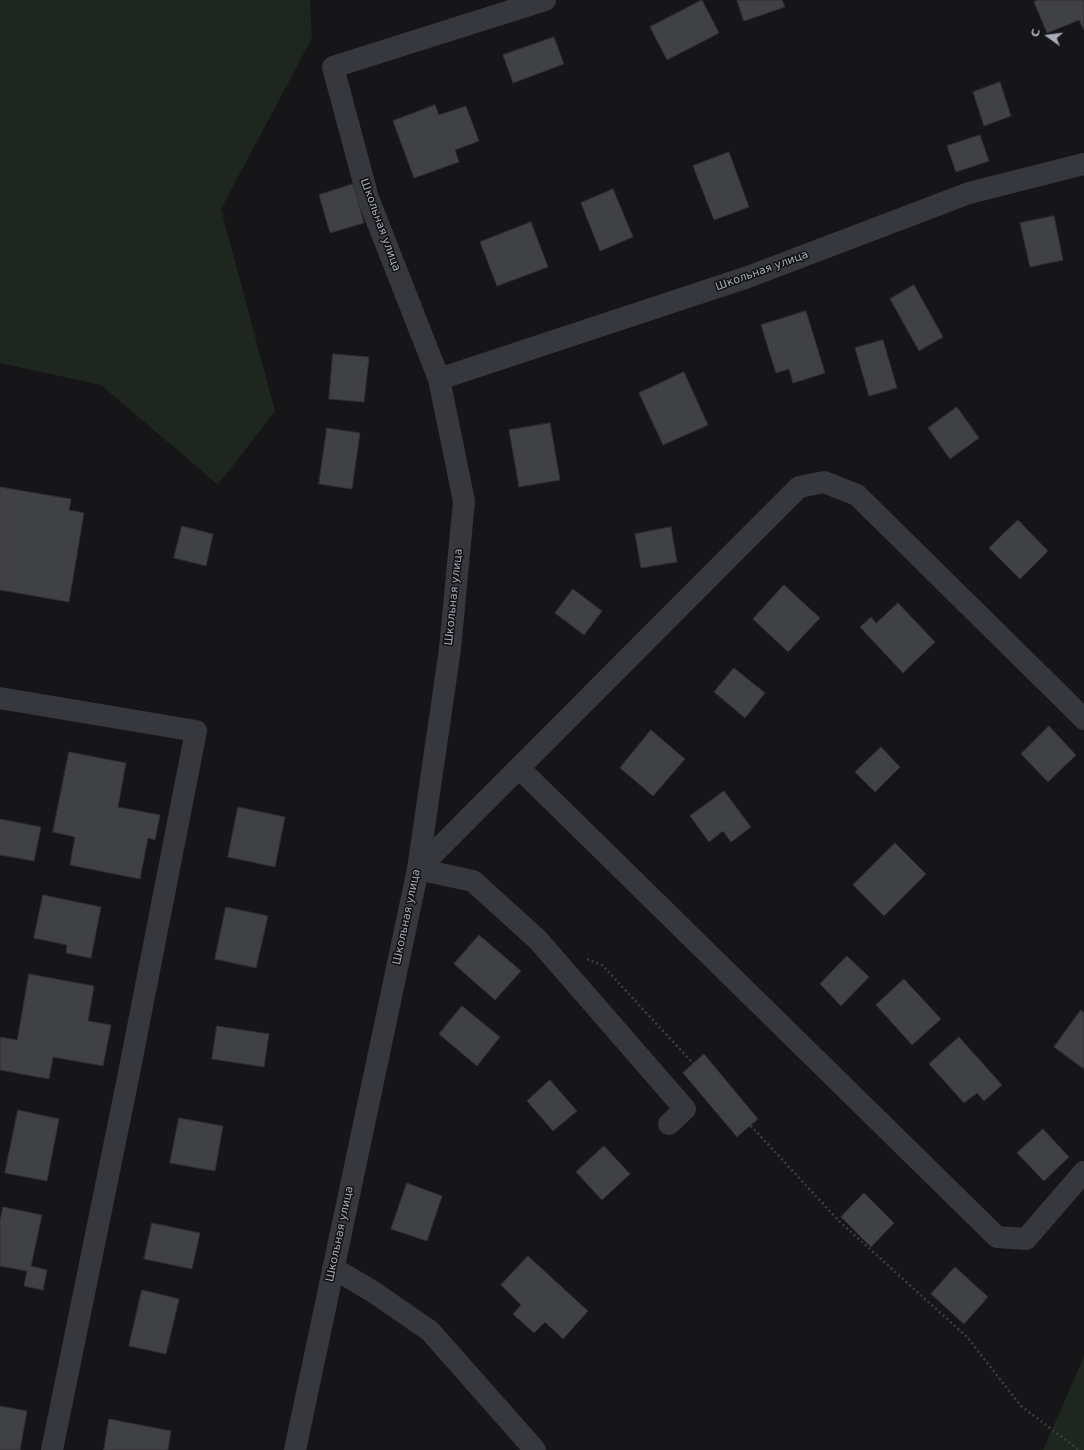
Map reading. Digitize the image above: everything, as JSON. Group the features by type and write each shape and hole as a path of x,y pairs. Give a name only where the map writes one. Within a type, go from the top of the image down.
{"street":[{"name":"Школьная улица","path":"295,1450 418,869 450,649 464,501 439,379 368,198 333,67 545,0"},
{"name":"Школьная улица","path":"439,379 748,277 969,192 1084,164"},
{"path":"418,869 799,487 824,482 857,495 1084,719"},
{"path":"0,698 196,731 127,1083 52,1450"},
{"path":"519,768 997,1237 1026,1239 1084,1172"},
{"path":"418,869 473,881 538,940 685,1109 669,1124"},
{"path":"333,1268 372,1291 430,1331 535,1450"}],"path":[{"path":"580,957 602,965 839,1221 967,1337 1021,1406 1079,1450"}],"shaded area":[{"path":"0,0 310,0 312,38 221,209 275,411 218,485 101,385 0,363"},
{"path":"1084,1356 1084,1450 1043,1450 1082,1361"}],"building":[{"path":"702,0 719,33 667,60 650,27"},
{"path":"737,0 782,0 785,7 744,21"},
{"path":"1038,0 1084,0 1084,30 1079,20 1047,33 1034,2"},
{"path":"554,37 564,64 513,83 503,55"},
{"path":"1000,82 1011,116 984,126 973,92"},
{"path":"435,105 439,115 466,106 479,141 455,150 459,162 414,178 393,121"},
{"path":"980,135 989,161 956,172 947,146"},
{"path":"729,152 749,207 714,220 693,166"},
{"path":"353,184 364,223 330,233 319,195"},
{"path":"613,189 633,237 600,251 581,203"},
{"path":"1054,216 1063,260 1030,267 1020,223"},
{"path":"531,222 548,267 497,286 480,242"},
{"path":"914,285 943,337 919,351 890,299"},
{"path":"806,311 825,373 793,383 789,369 776,373 761,325"},
{"path":"883,340 897,388 869,396 855,348"},
{"path":"333,354 369,357 364,402 329,399"},
{"path":"684,372 708,425 663,445 639,393"},
{"path":"957,407 979,438 950,459 928,428"},
{"path":"550,423 560,480 519,487 509,430"},
{"path":"327,428 360,433 352,489 319,484"},
{"path":"0,487 71,499 69,510 84,513 69,602 0,590"},
{"path":"1018,520 1048,551 1020,579 989,548"},
{"path":"182,526 213,534 206,566 174,558"},
{"path":"671,527 677,562 641,568 635,534"},
{"path":"784,585 820,618 788,652 753,619"},
{"path":"573,589 602,611 584,635 555,613"},
{"path":"898,603 935,642 903,673 860,627 871,617 876,623"},
{"path":"734,668 765,693 745,718 714,692"},
{"path":"1049,726 1076,755 1048,782 1021,754"},
{"path":"651,730 685,759 653,796 620,768"},
{"path":"881,747 900,767 875,792 855,772"},
{"path":"69,752 126,763 118,807 160,815 155,840 148,838 140,879 70,865 75,837 53,832"},
{"path":"724,791 751,827 731,842 723,831 709,842 690,816"},
{"path":"238,807 285,817 275,867 228,857"},
{"path":"0,819 41,827 34,861 0,855"},
{"path":"895,843 926,874 884,916 853,885"},
{"path":"43,895 101,907 91,958 66,953 67,945 34,938"},
{"path":"226,907 268,916 256,968 215,959"},
{"path":"479,935 521,971 495,1000 454,964"},
{"path":"847,956 869,977 841,1006 820,984"},
{"path":"29,974 94,986 88,1021 111,1025 103,1066 53,1057 49,1079 0,1070 0,1037 17,1040"},
{"path":"904,979 941,1019 912,1045 876,1005"},
{"path":"462,1006 500,1037 477,1066 439,1034"},
{"path":"1081,1010 1084,1013 1084,1069 1054,1047"},
{"path":"217,1026 269,1034 264,1067 212,1059"},
{"path":"959,1037 1002,1085 984,1101 977,1093 964,1103 929,1064"},
{"path":"704,1054 758,1119 737,1137 683,1073"},
{"path":"550,1080 577,1111 553,1131 527,1101"},
{"path":"18,1110 59,1119 47,1181 5,1173"},
{"path":"179,1118 223,1126 215,1171 170,1163"},
{"path":"1043,1129 1069,1157 1044,1181 1017,1153"},
{"path":"604,1146 630,1174 602,1200 576,1172"},
{"path":"407,1183 442,1196 427,1241 391,1229"},
{"path":"864,1193 894,1223 871,1247 841,1217"},
{"path":"3,1207 42,1215 31,1266 47,1270 43,1290 24,1286 27,1271 0,1266 0,1221"},
{"path":"152,1223 200,1233 192,1269 144,1259"},
{"path":"528,1256 588,1311 563,1339 545,1322 534,1333 513,1314 521,1305 501,1285"},
{"path":"955,1267 988,1297 964,1324 931,1294"},
{"path":"142,1290 179,1299 166,1354 129,1346"},
{"path":"0,1406 27,1411 20,1450 0,1450"},
{"path":"109,1419 171,1431 168,1450 104,1450"}]}
